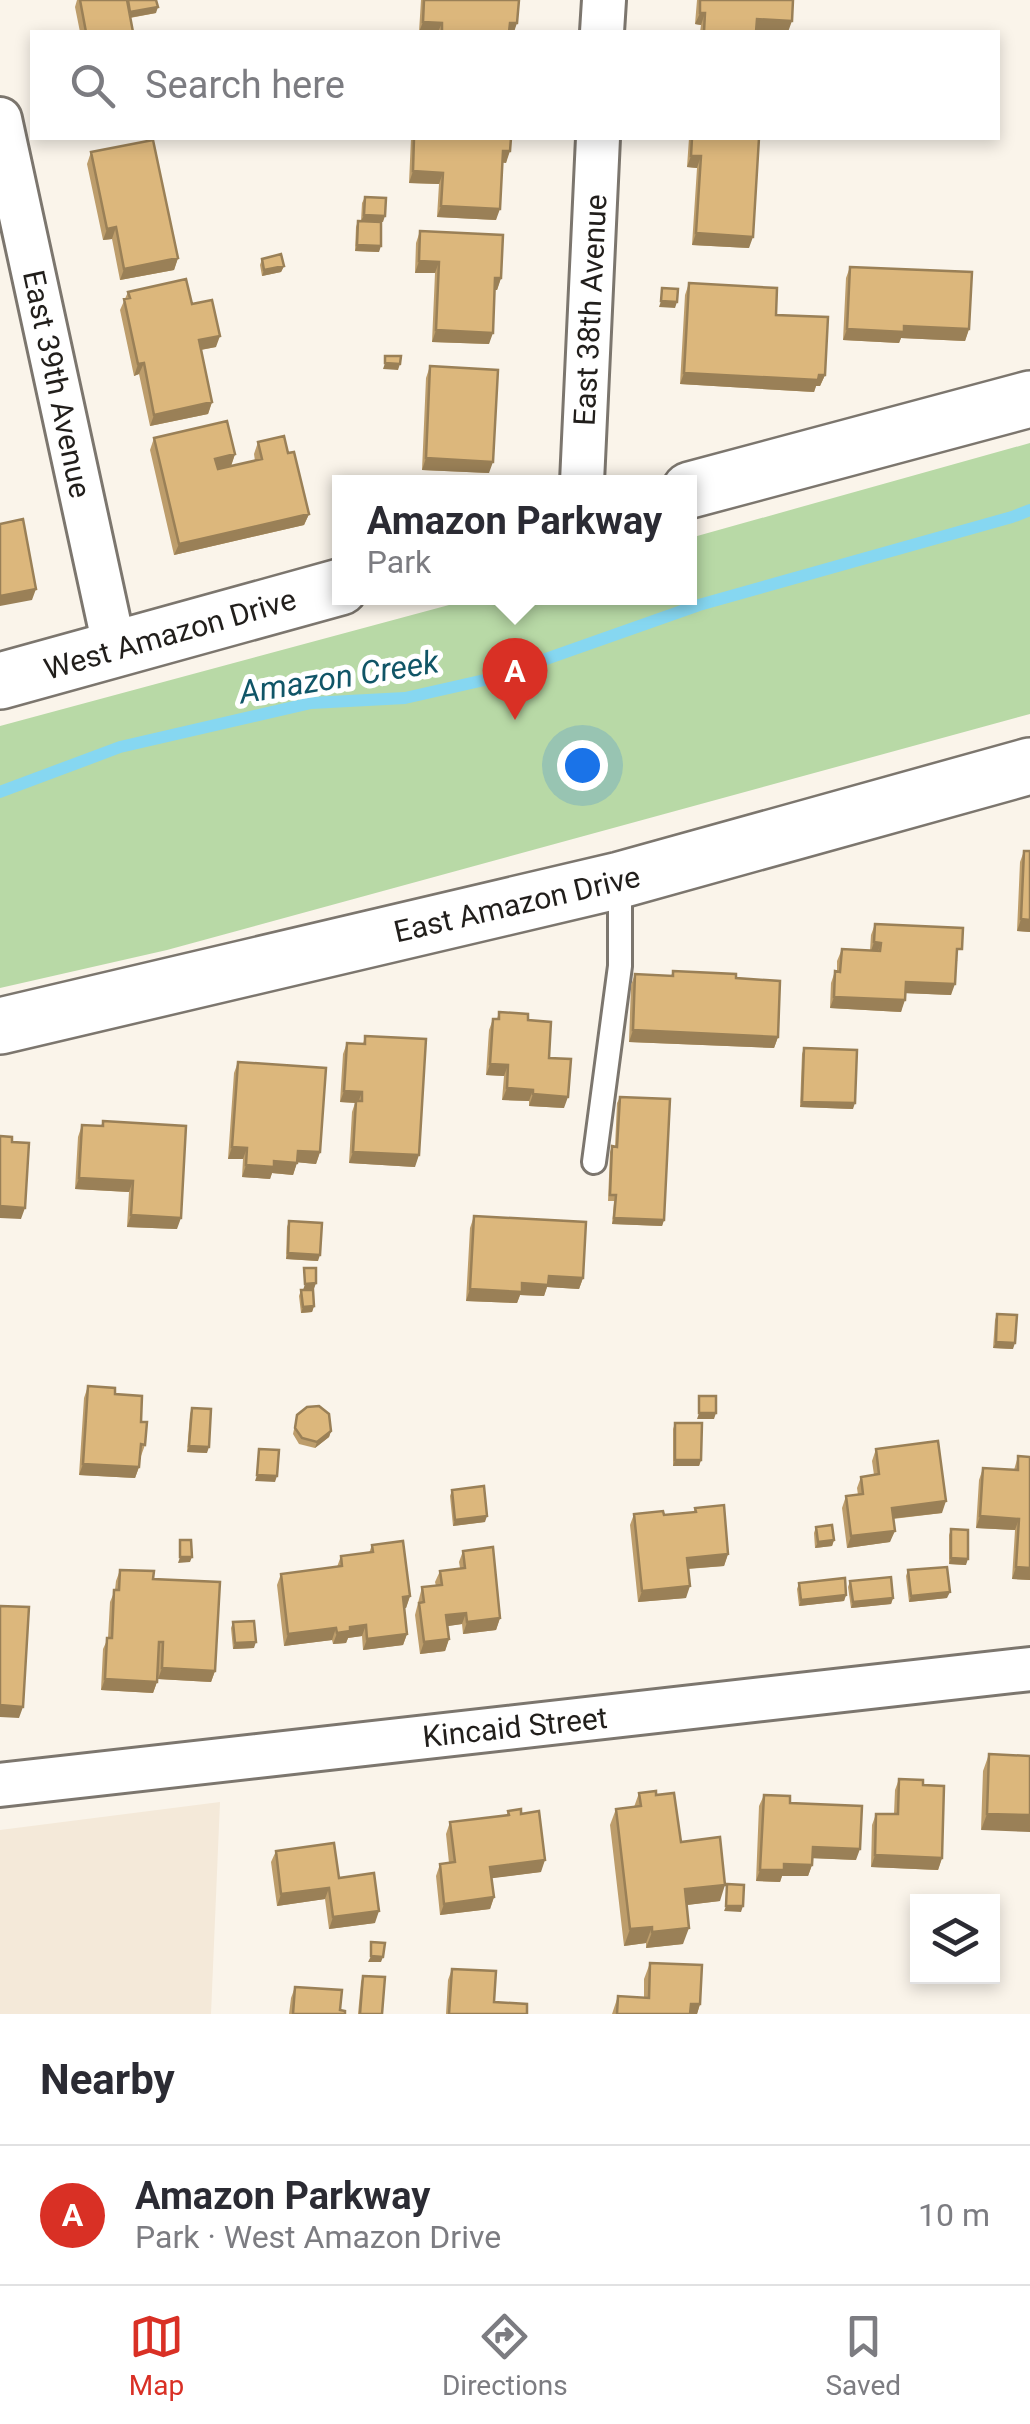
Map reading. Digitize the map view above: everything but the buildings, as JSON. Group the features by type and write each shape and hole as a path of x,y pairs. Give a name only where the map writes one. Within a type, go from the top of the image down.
{"street":[{"path":"602,30 604,0"},
{"name":"East 39th Avenue","path":"0,119 115,650"},
{"name":"East 38th Avenue","path":"582,475 598,140"},
{"path":"697,488 1030,398"},
{"name":"West Amazon Drive","path":"0,681 332,589"},
{"name":"East Amazon Drive","path":"0,1026 620,880 1030,766"},
{"name":"Kincaid Street","path":"0,1785 1030,1669"}],"lane":[{"path":"594,1162 620,966 620,880"}],"shaded area":[{"path":"220,1802 211,2014 0,2014 0,1830"}],"green space":[{"path":"1030,443 1030,714 167,950 0,988 0,726 449,605 697,605 697,536"}],"waterway":[{"name":"Amazon Creek","path":"0,792 120,747 311,703 405,698 489,679 699,605 1030,510"}],"place":[{"name":"Amazon Parkway","path":"515,720"}]}
